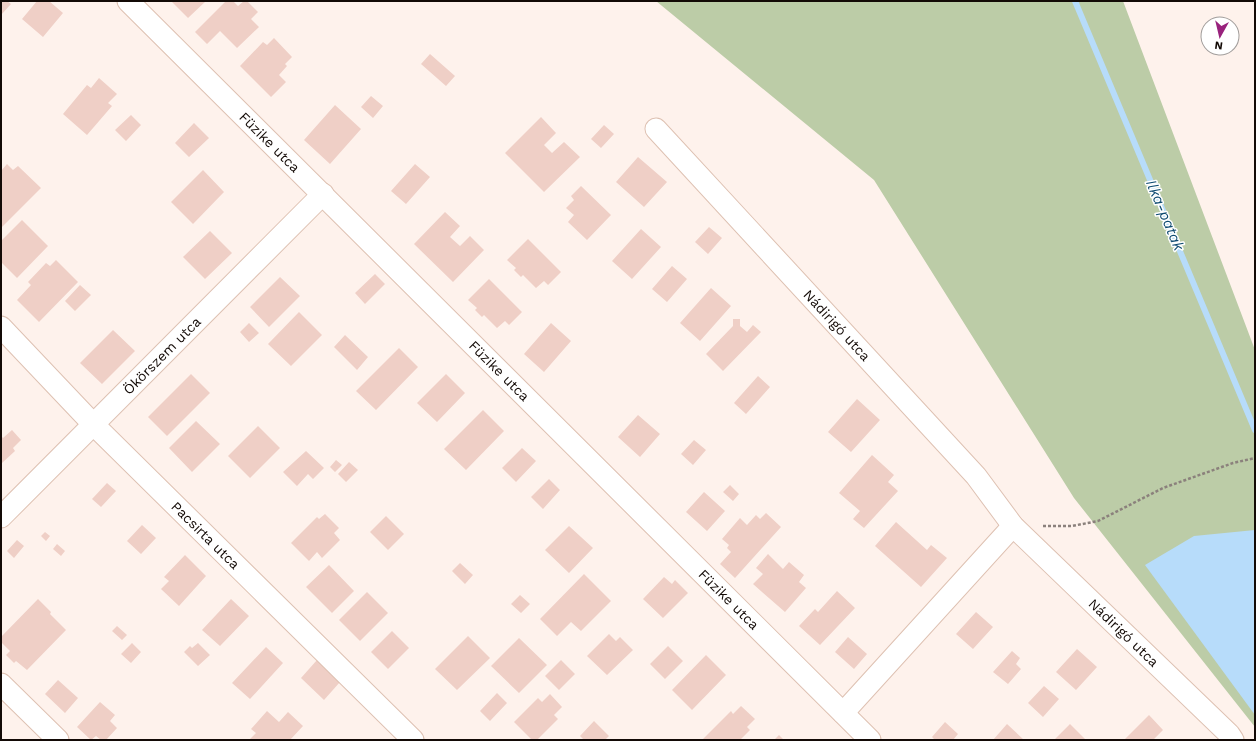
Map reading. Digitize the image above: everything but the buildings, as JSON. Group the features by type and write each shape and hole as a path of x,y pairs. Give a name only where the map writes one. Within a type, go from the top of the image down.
{"street":[{"name":"Füzike utca","path":"128,1 870,740"},
{"name":"Nádirigó utca","path":"656,129 976,476 1013,526 1229,734 1233,740"},
{"name":"Ökörszem utca","path":"1,517 322,194"},
{"name":"Pacsirta utca","path":"1,327 93,424 413,740"},
{"path":"843,713 1013,526"},
{"path":"1,684 58,740"}],"path":[{"path":"1013,526 1072,526 1098,521 1163,488 1233,463 1255,458"}],"green space":[{"path":"656,1 1123,1 1255,350 1255,727 1074,498 874,180"}],"water":[{"path":"1255,530 1255,715 1145,565 1194,536"}],"waterway":[{"name":"Ilka-patak","path":"1075,1 1255,430"}]}
